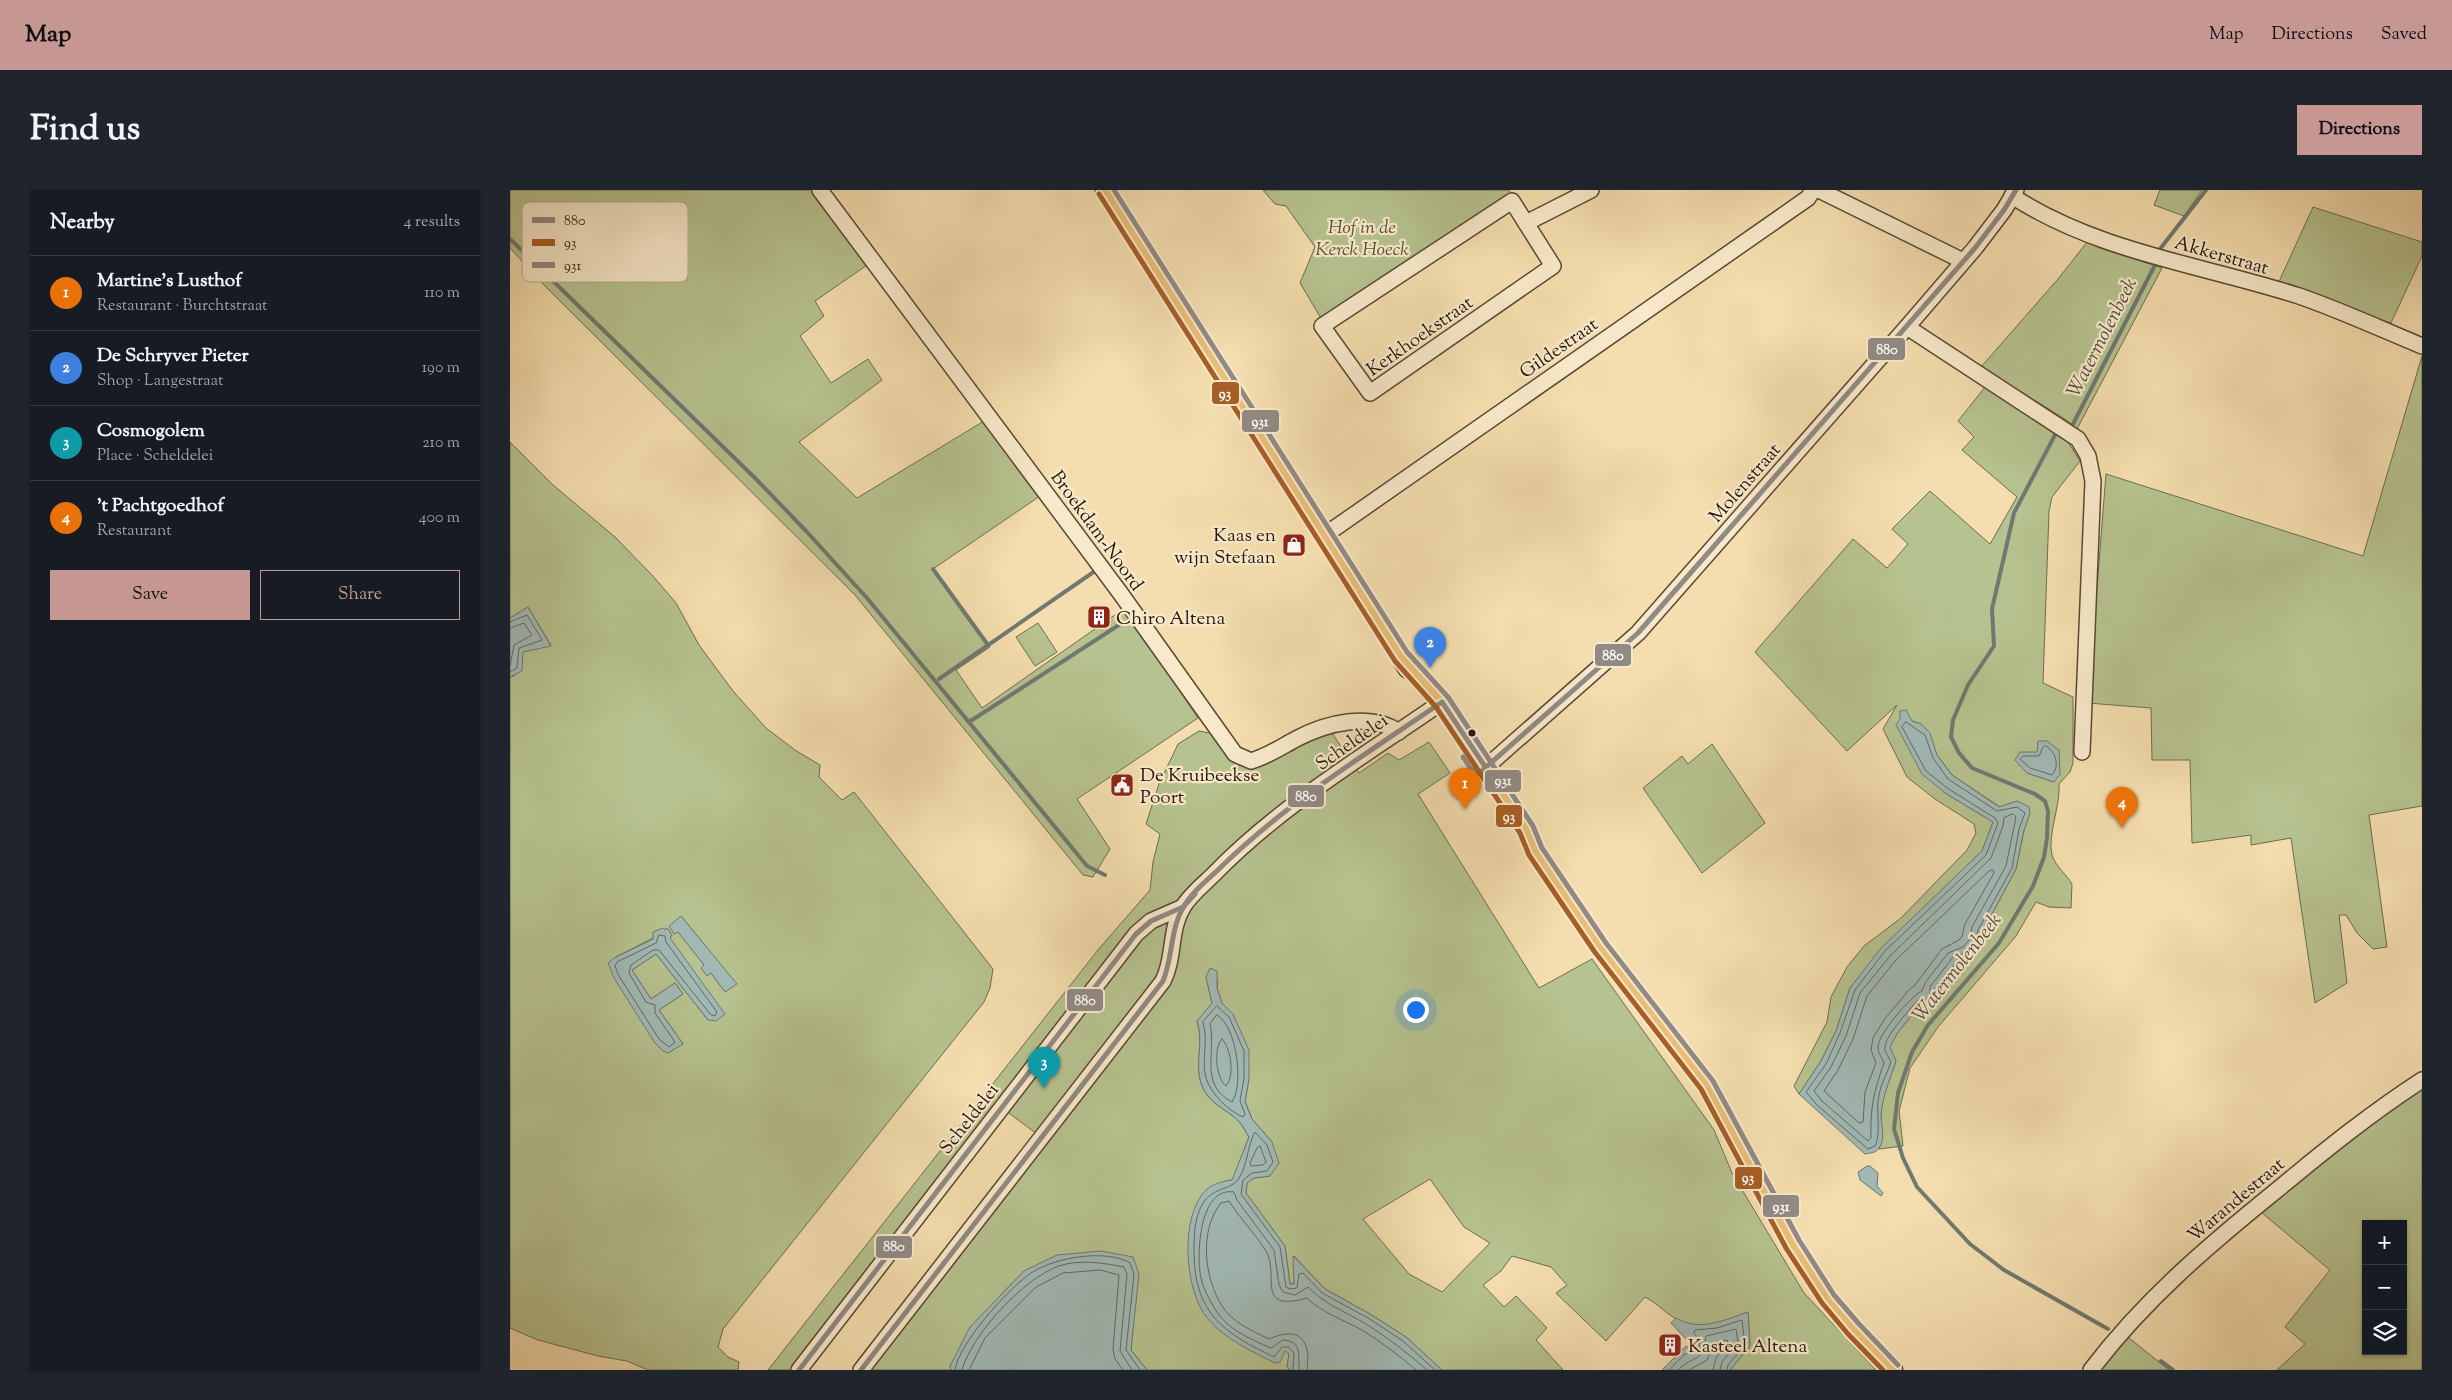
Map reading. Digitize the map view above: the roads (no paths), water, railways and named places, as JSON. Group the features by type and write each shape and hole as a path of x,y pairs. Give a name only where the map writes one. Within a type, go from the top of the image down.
{"main road":[{"path":"1105,190 1401,657 1437,706 1481,772 1508,822 1535,851 1600,947 1707,1085 1793,1244 1828,1299 1858,1335 1892,1370"}],"street":[{"name":"Broekdam-Noord","path":"820,190 1121,594 1235,754 1251,761 1268,755 1318,729 1364,721 1383,722 1399,732"},
{"path":"1526,223 1591,190"},
{"name":"Gildestraat","path":"1324,535 1808,198 1813,190"},
{"path":"1819,190 1963,261"},
{"name":"Molenstraat","path":"1481,772 1638,632 1907,327 2004,210 2014,193"},
{"name":"Akkerstraat","path":"2014,193 2041,213 2105,240 2299,296 2422,346"},
{"name":"Kerkhoekstraat","path":"1512,201 1526,223 1553,266 1370,393 1322,326 1512,201"},
{"path":"1907,327 2078,439 2088,456 2093,481 2082,752"},
{"name":"Scheldelei","path":"861,1370 1163,981 1167,973 1175,927 1183,907 1233,855 1262,830 1437,706"},
{"name":"Scheldelei","path":"799,1370 1136,934 1151,921 1183,907"},
{"name":"Warandestraat","path":"2092,1370 2117,1336 2147,1303 2210,1245 2356,1125 2422,1080"}],"water":[{"path":"528,607 551,646 523,652 522,671 510,677 510,618"},
{"path":"1906,710 1912,721 1921,724 1930,733 1937,755 1952,775 1999,807 2017,801 2029,807 2030,813 2024,830 2016,869 1982,933 1980,943 1970,957 1957,961 1934,990 1937,997 1931,1005 1922,1003 1898,1032 1890,1047 1896,1061 1882,1107 1882,1140 1876,1151 1865,1154 1799,1094 1821,1061 1836,1031 1850,988 1881,948 1982,851 1993,822 1945,793 1922,774 1896,725 1900,719 1900,711"},
{"path":"2038,741 2047,741 2059,750 2060,774 2054,782 2027,773 2015,760 2020,752 2037,752"},
{"path":"681,916 737,984 725,992 711,973 707,976 701,968 704,965 678,932 674,934 669,926"},
{"path":"663,928 665,930 667,928 672,935 670,938 725,1014 716,1021 708,1020 656,954 632,970 651,999 675,983 683,994 659,1010 683,1044 668,1053 655,1043 614,978 608,963 614,958 653,939 653,932"},
{"path":"1210,968 1217,971 1217,988 1222,1003 1233,1014 1249,1050 1249,1079 1245,1102 1252,1119 1272,1142 1279,1163 1270,1176 1254,1178 1247,1183 1246,1193 1285,1246 1290,1284 1294,1284 1293,1256 1325,1289 1406,1337 1442,1370 1291,1370 1287,1367 1289,1354 1285,1351 1280,1362 1275,1363 1248,1349 1231,1339 1215,1326 1200,1306 1194,1291 1188,1253 1192,1216 1198,1201 1207,1189 1219,1183 1232,1180 1249,1137 1237,1119 1207,1096 1201,1082 1199,1073 1200,1038 1197,1021 1212,1003 1206,977"},
{"path":"1870,1166 1878,1173 1877,1186 1883,1193 1881,1196 1860,1180 1858,1172"},
{"path":"1101,1251 1133,1257 1139,1274 1131,1350 1147,1370 951,1370 950,1366 970,1327 1024,1271 1057,1255"},
{"path":"1748,1312 1750,1346 1730,1370 1662,1370 1686,1346 1691,1349 1695,1346 1694,1340 1686,1339 1671,1323 1676,1318 1694,1324 1703,1324 1721,1321"}],"waterway":[{"name":"Watermolenbeek","path":"2160,249 2206,190"},
{"path":"510,239 522,251"},
{"name":"Watermolenbeek","path":"2073,424 2156,263"},
{"path":"554,282 756,479 807,532 867,598 1087,866 1105,875"},
{"name":"Watermolenbeek","path":"2059,433 2056,433 2014,513 1992,609 1994,646 1968,685 1953,720 1951,737 1959,753 1972,768 2035,794 2045,801 2048,811 2044,857 2033,886 1999,943 1928,1025 1912,1052 1898,1093 1894,1129 1903,1158 1917,1187 1970,1244 2004,1270 2108,1329"},
{"path":"933,569 988,645"},
{"path":"939,679 1095,571"},
{"path":"969,722 1122,623"},
{"name":"Watermolenbeek","path":"2161,1361 2173,1370"}],"place":[{"name":"Kaas en wijn Stefaan","path":"1294,545"},
{"name":"Chiro Altena","path":"1099,617"},
{"name":"De Schryver Pieter","path":"1430,668"},
{"name":"De Kruibeekse Poort","path":"1122,785"},
{"name":"Martine's Lusthof","path":"1465,809"},
{"name":"'t Pachtgoedhof","path":"2122,828"},
{"name":"Cosmogolem","path":"1044,1088"},
{"name":"Kasteel Altena","path":"1670,1345"}],"park label":[{"name":"Hof in de Kerck Hoeck","path":"1362,237"}]}
